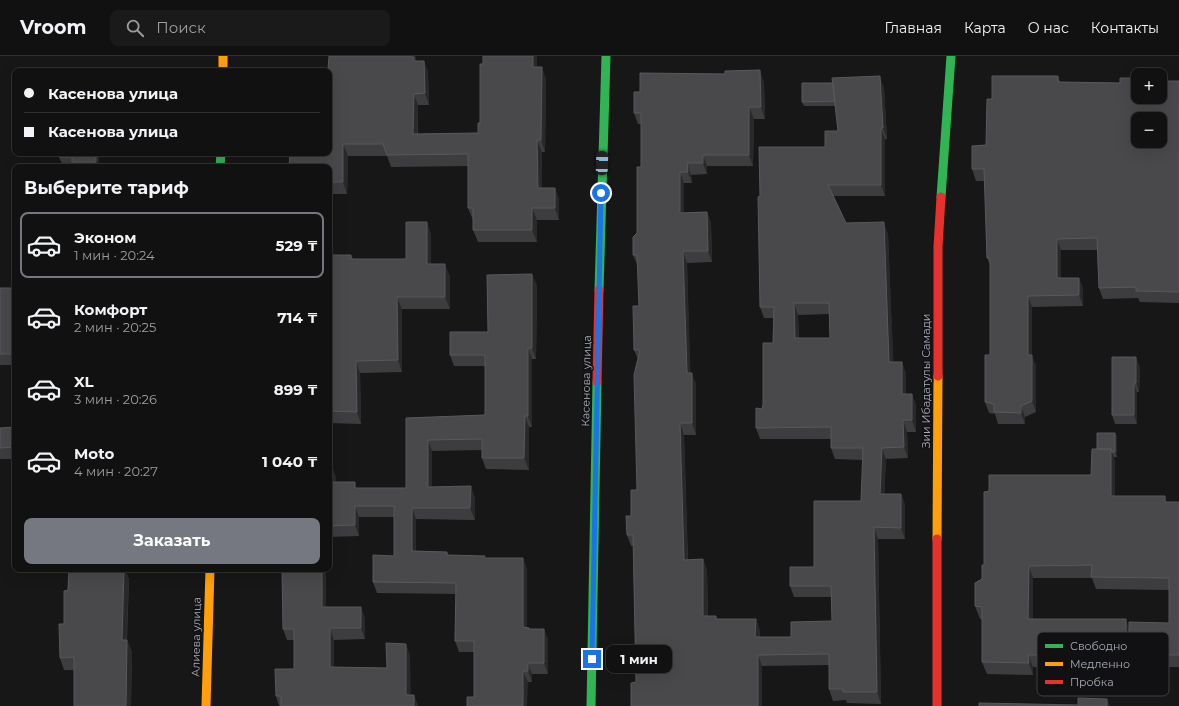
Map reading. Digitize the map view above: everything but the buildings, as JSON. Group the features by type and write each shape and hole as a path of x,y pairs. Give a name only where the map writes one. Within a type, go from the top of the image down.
{"street":[{"path":"223,56 223,68"},
{"name":"Касенова улица","path":"591,706 601,193 606,56"},
{"name":"Зии Ибадатулы Самади","path":"937,706 938,248 947,96 951,56"},
{"name":"Алиева улица","path":"206,706 210,572"}],"traffic: fast":[{"path":"599,290 606,56"},
{"path":"941,197 951,56"},
{"path":"220,164 221,156"},
{"path":"591,706 597,382"}],"traffic: slow":[{"path":"223,56 223,68"},
{"path":"937,539 938,376"},
{"path":"206,706 210,572"}],"traffic: jam":[{"path":"938,376 938,247 941,197"},
{"path":"597,382 599,290"},
{"path":"937,539 937,706"}],"route":[{"path":"592,659 601,193"}]}
